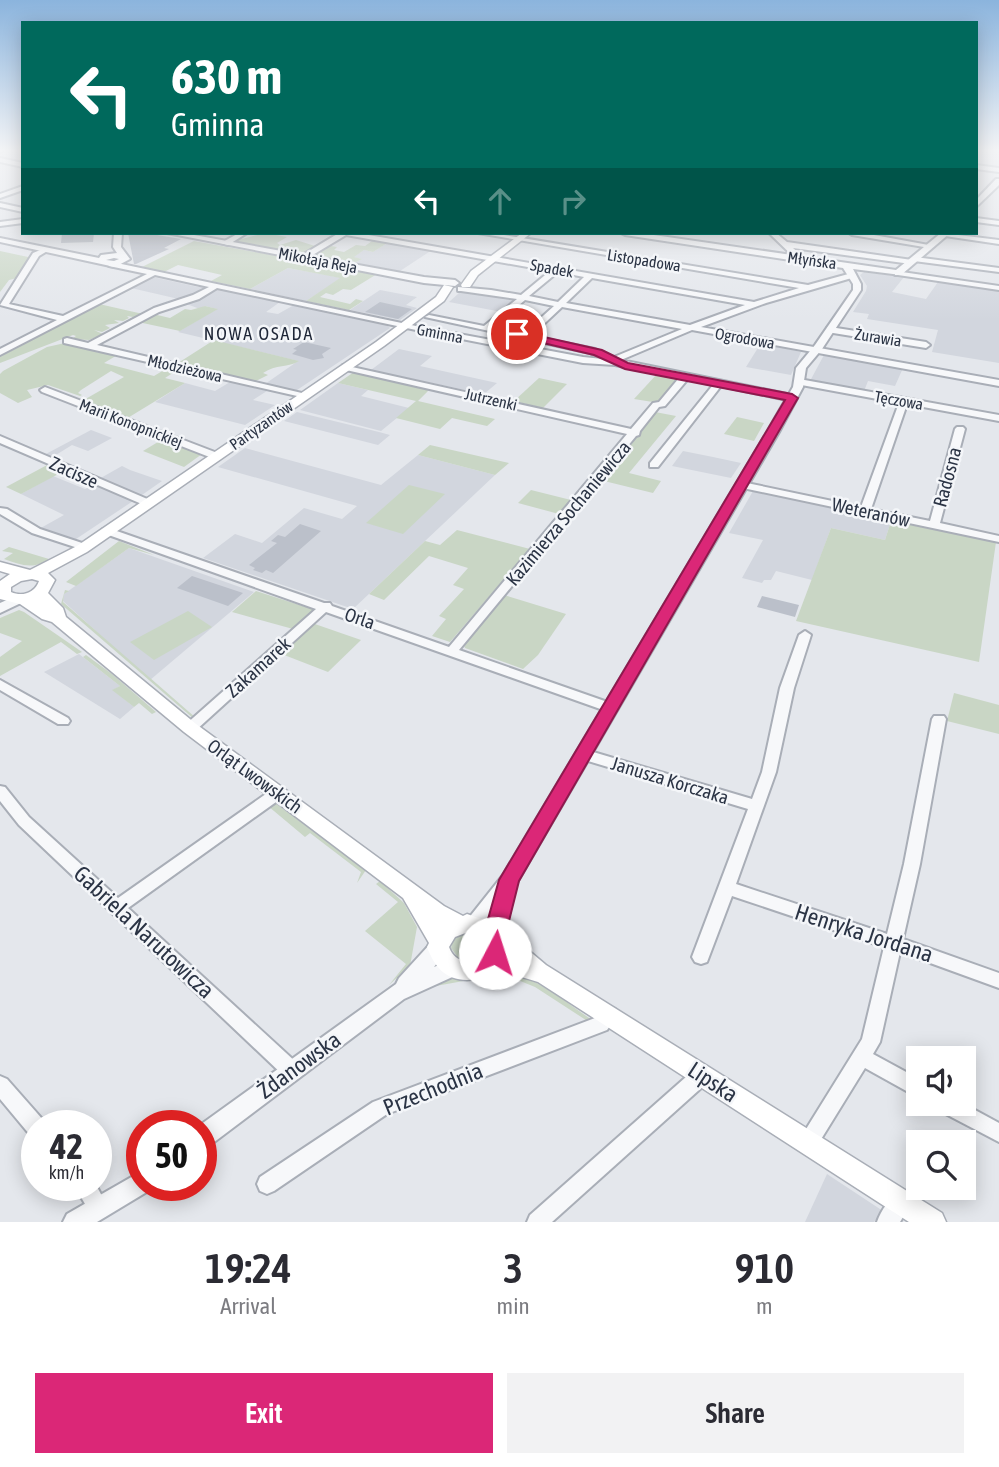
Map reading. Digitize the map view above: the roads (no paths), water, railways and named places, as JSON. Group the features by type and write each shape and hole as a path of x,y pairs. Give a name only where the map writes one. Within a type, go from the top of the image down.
{"main road":[{"path":"457,286 523,236"},
{"name":"Partyzantów","path":"37,580 73,559 83,548 346,367 457,286"},
{"path":"0,566 37,580"},
{"path":"6,594 12,578 37,580"},
{"path":"6,594 37,580"},
{"name":"Orląt Lwowskich","path":"37,580 57,611 58,619"},
{"name":"Orląt Lwowskich","path":"6,594 28,601 46,617 58,619 190,728 408,891 467,924"},
{"path":"408,891 439,945 444,962 452,968 472,971 485,965 494,956 495,941"},
{"path":"439,945 447,930 467,924 484,927 495,941 544,974"},
{"name":"Lipska","path":"485,965 512,965 544,974 933,1222"}],"street":[{"path":"978,220 999,223"},
{"path":"0,224 21,221"},
{"name":"Mikołaja Reja","path":"182,235 457,286"},
{"path":"225,243 240,235"},
{"path":"303,257 342,235"},
{"name":"Spadek","path":"357,235 757,305"},
{"name":"Młyńska","path":"639,235 797,258 850,272"},
{"path":"774,235 797,255 797,258"},
{"path":"868,235 930,246"},
{"path":"898,273 943,235"},
{"path":"957,235 999,242"},
{"name":"Listopadowa","path":"523,236 807,287"},
{"name":"Gminna","path":"0,240 73,256 111,249 131,268 404,326 583,360 615,361 792,398"},
{"path":"783,244 999,271"},
{"path":"111,249 123,259"},
{"path":"111,249 123,259"},
{"path":"45,250 36,255 4,305 64,319"},
{"name":"Gminna","path":"123,259 131,268"},
{"path":"487,328 557,269"},
{"path":"429,317 582,349 615,361 690,329 850,272 870,269 999,288"},
{"path":"467,924 509,880 792,398 799,382 799,371 858,289 850,272"},
{"path":"0,352 154,273"},
{"path":"526,337 591,275"},
{"path":"91,345 157,311 196,297 216,286"},
{"name":"Ogrodowa","path":"457,286 999,383"},
{"name":"Żurawia","path":"830,330 926,345"},
{"name":"Młodzieżowa","path":"67,341 303,396"},
{"name":"Jutrzenki","path":"346,367 636,433"},
{"name":"Kazimierza Sochaniewicza","path":"452,651 636,433 656,405 662,404 685,377"},
{"name":"Tęczowa","path":"799,382 999,418"},
{"path":"654,465 719,383"},
{"name":"Marii Konopnickiej","path":"45,390 216,456"},
{"path":"865,510 904,401"},
{"name":"Radosna","path":"934,525 960,429"},
{"name":"Zacisze","path":"0,439 148,503"},
{"name":"Weteranów","path":"742,485 999,539"},
{"path":"3,510 39,532 83,548"},
{"name":"Orla","path":"107,531 611,708"},
{"name":"Zakamarek","path":"190,728 326,606"},
{"path":"701,957 772,762 787,688 805,635"},
{"path":"0,684 63,721"},
{"path":"807,1142 863,1058 874,1033 912,864 940,719"},
{"name":"Janusza Korczaka","path":"583,754 757,806"},
{"name":"Gabriela Narutowicza","path":"0,791 19,817 291,1070"},
{"path":"118,907 278,793"},
{"path":"495,941 509,880"},
{"name":"Henryka Jordana","path":"727,888 999,981"},
{"name":"Żdanowska","path":"397,993 439,945"},
{"name":"Żdanowska","path":"217,1126 397,993 452,968"},
{"name":"Przechodnia","path":"267,1184 380,1108 601,1024 609,1016"},
{"path":"863,1058 906,1082"},
{"path":"537,1222 702,1075"},
{"path":"0,1084 22,1110"},
{"path":"968,1116 999,1133"},
{"path":"75,1222 126,1192"},
{"path":"94,1201 99,1209"},
{"path":"887,1222 902,1202"}],"district":[{"name":"NOWA OSADA","path":"259,333"}]}
